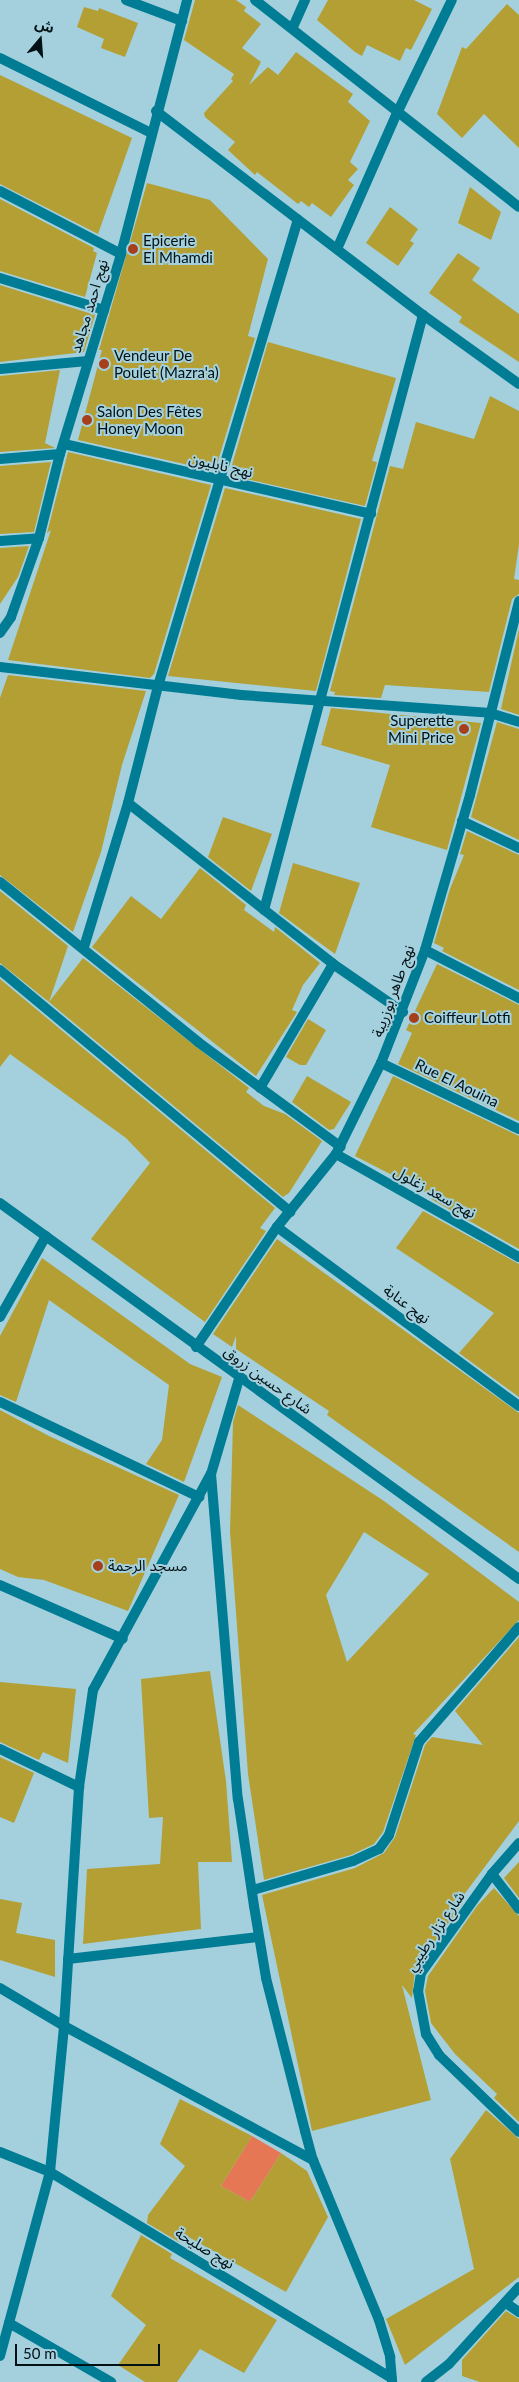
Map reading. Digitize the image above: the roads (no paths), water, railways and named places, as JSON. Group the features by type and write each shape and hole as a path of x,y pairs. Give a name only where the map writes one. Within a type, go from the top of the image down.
{"street":[{"path":"126,0 182,21"},
{"name":"نهج احمد مجاهد","path":"0,633 11,617 39,538 62,449 120,254 156,111 187,0"},
{"path":"255,0 519,207"},
{"path":"293,28 305,0"},
{"path":"337,249 398,111 452,0"},
{"path":"0,58 151,133"},
{"path":"156,111 423,315 519,384"},
{"path":"0,190 120,254"},
{"path":"84,947 128,803 158,686 298,220"},
{"path":"0,278 104,310"},
{"path":"264,910 323,698 423,315"},
{"path":"0,369 88,360"},
{"name":"نهج نابليون","path":"0,459 62,449 371,514"},
{"path":"0,541 39,538"},
{"name":"نهج طاهر بوزريبة","path":"196,1347 277,1227 339,1150 381,1063 425,950 462,821 519,601"},
{"path":"0,668 241,695 323,698 490,713 519,722"},
{"path":"128,803 333,964 402,1012"},
{"path":"462,821 519,848"},
{"name":"نهج سعد زغلول","path":"0,882 84,947 198,1042 339,1150 519,1257"},
{"path":"425,950 519,998"},
{"path":"260,1088 333,964"},
{"path":"0,970 290,1212"},
{"name":"Rue El Aouina","path":"381,1063 519,1129"},
{"name":"شارع حسين زروق","path":"0,1203 239,1379 519,1579"},
{"name":"نهج عنابة","path":"277,1227 519,1406"},
{"path":"0,1317 46,1236"},
{"path":"0,2356 50,2172 64,2026 79,1787 93,1690 123,1639 211,1474 239,1379"},
{"path":"0,1402 199,1497"},
{"path":"211,1474 238,1799 259,1937 283,2051 313,2160 380,2320 390,2357 392,2380"},
{"path":"0,1585 123,1639"},
{"path":"253,1890 352,1861 378,1849 389,1835 419,1742 519,1627"},
{"path":"0,1749 79,1787"},
{"name":"شارع نزار رطيبي","path":"519,1843 492,1874 421,1974 418,1991 426,2034 439,2055 519,2132"},
{"path":"492,1874 519,1908"},
{"path":"68,1959 259,1937"},
{"path":"0,1988 64,2026 313,2160"},
{"name":"نهج صليحة","path":"0,2152 50,2172 392,2380"},
{"path":"426,2382 449,2364 519,2287"},
{"path":"506,2303 519,2312"},
{"path":"9,2323 112,2382"}],"place":[{"name":"Epicerie El Mhamdi","path":"133,249"},
{"name":"Vendeur De Poulet (Mazra'a)","path":"104,364"},
{"name":"Salon Des Fêtes Honey Moon","path":"87,420"},
{"name":"Superette Mini Price","path":"464,729"},
{"name":"Coiffeur Lotfi","path":"414,1018"},
{"name":"مسجد الرحمة","path":"98,1566"}]}
